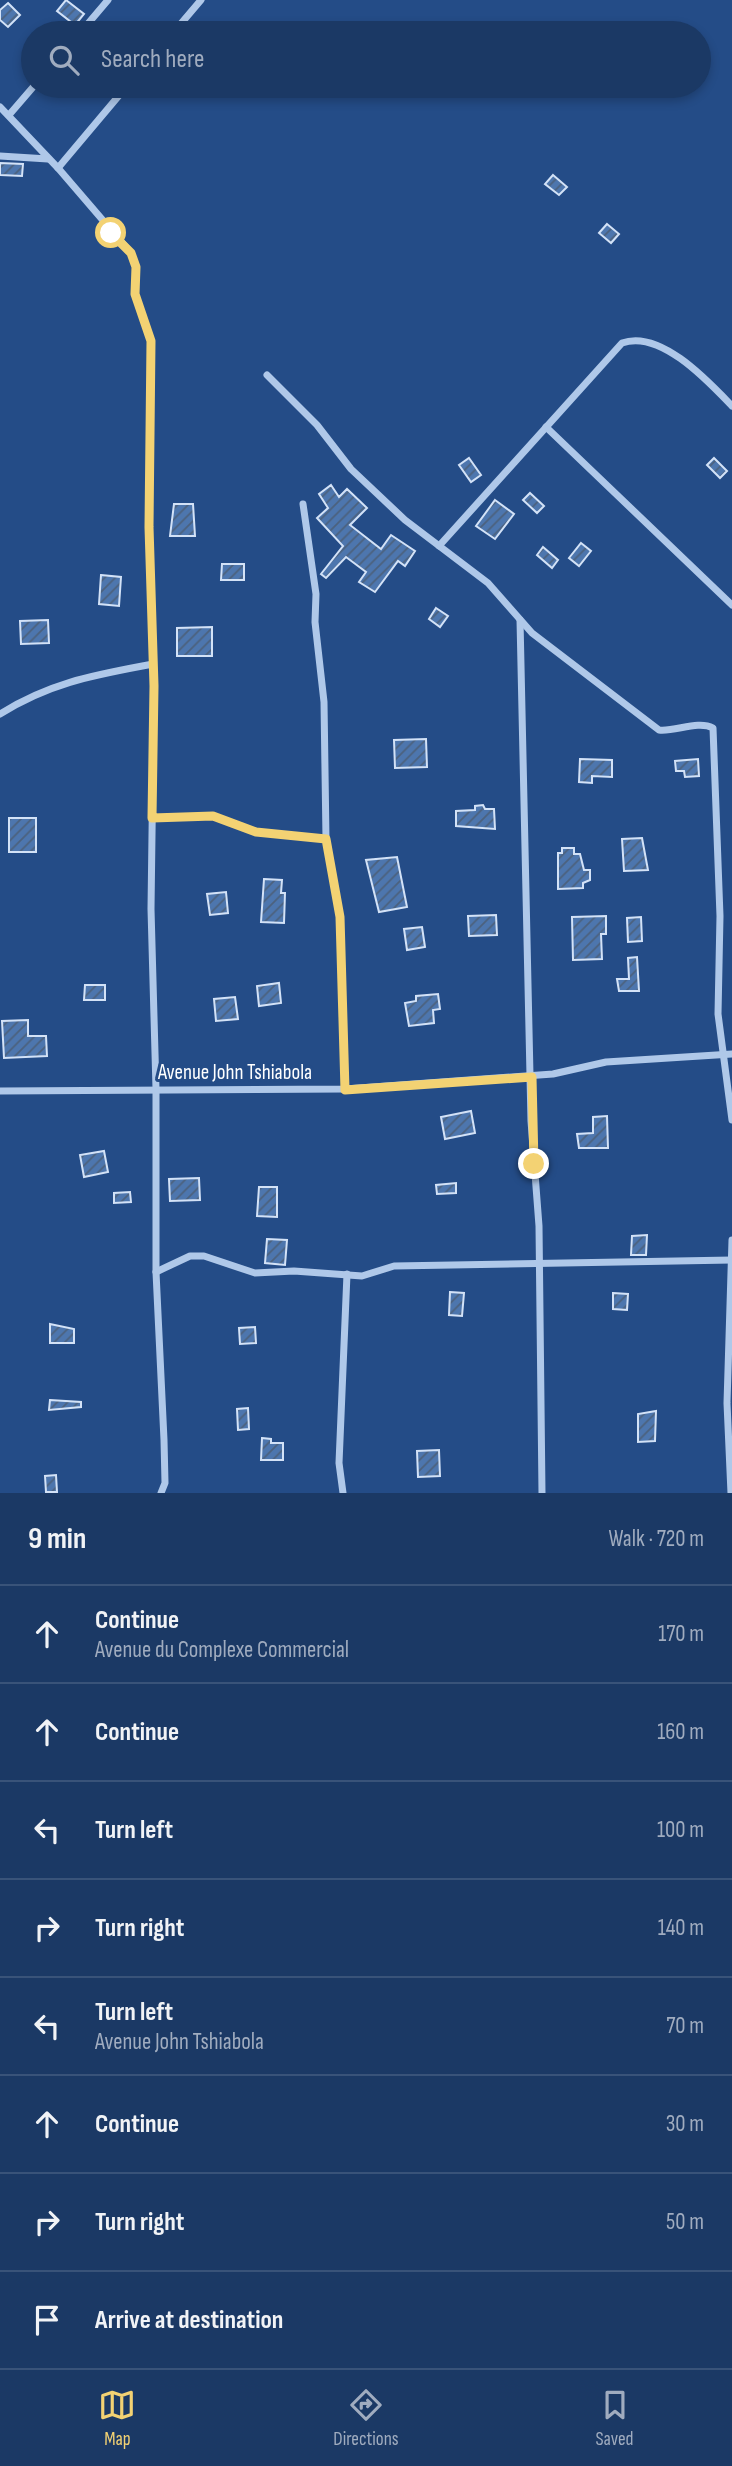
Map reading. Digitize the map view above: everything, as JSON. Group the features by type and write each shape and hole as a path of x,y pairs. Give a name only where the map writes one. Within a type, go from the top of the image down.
{"street":[{"path":"90,21 108,0"},
{"path":"183,21 201,0"},
{"path":"9,115 24,98"},
{"path":"58,168 117,98"},
{"path":"0,107 58,168 131,253 136,267 135,294 151,341 149,527 153,664 156,1272 164,1440 164,1483 161,1493"},
{"path":"0,156 48,159"},
{"path":"439,546 622,343 642,340 671,352 732,406"},
{"path":"267,375 317,425 351,469 405,520 488,583 532,633 659,730 669,732 706,724 713,728 720,916 718,1014 732,1120"},
{"path":"547,427 732,605"},
{"path":"303,504 316,594 315,622 322,678 326,839 340,917 345,1090"},
{"path":"520,620 542,1493"},
{"path":"0,714 33,694 66,681 153,664"},
{"path":"152,818 213,816 256,832 326,839"},
{"name":"Avenue John Tshiabola","path":"0,1091 345,1090 532,1077 606,1062 732,1054"},
{"path":"731,1493 727,1403 732,1240"},
{"path":"156,1272 190,1256 204,1256 255,1273 294,1271 362,1276 394,1266 731,1260"},
{"path":"343,1493 340,1463 347,1274"}],"building":[{"path":"66,0 84,14 78,21 70,21 57,11"},
{"path":"8,3 20,15 8,27 0,20 0,10"},
{"path":"0,163 23,164 22,176 0,175"},
{"path":"553,175 567,187 559,195 545,184"},
{"path":"607,224 619,234 611,243 599,233"},
{"path":"469,458 481,475 471,482 459,465"},
{"path":"714,458 727,471 720,478 707,465"},
{"path":"331,485 339,497 347,489 367,508 350,525 381,549 391,535 415,551 405,566 398,561 375,592 359,582 366,572 346,557 326,578 321,574 343,546 317,518 328,508 319,494"},
{"path":"530,493 544,506 537,513 523,500"},
{"path":"495,500 514,514 495,539 476,526"},
{"path":"174,504 193,504 195,536 170,536"},
{"path":"581,543 591,551 579,566 569,558"},
{"path":"543,547 558,560 552,568 537,555"},
{"path":"222,564 244,564 244,580 221,580"},
{"path":"101,575 121,577 119,606 99,604"},
{"path":"436,608 448,616 440,627 429,619"},
{"path":"48,620 49,643 21,644 20,621"},
{"path":"212,627 212,656 177,656 177,628"},
{"path":"426,739 427,767 395,768 394,740"},
{"path":"580,759 612,760 612,777 592,776 592,783 579,782"},
{"path":"698,759 699,776 685,777 684,771 676,771 675,761"},
{"path":"483,805 485,809 494,809 495,829 456,826 456,811 475,810 475,806"},
{"path":"9,818 36,818 36,852 9,852"},
{"path":"642,838 648,870 624,871 622,839"},
{"path":"562,848 574,848 574,854 580,854 584,870 590,870 590,880 583,883 583,888 558,889 558,853 562,853"},
{"path":"397,857 407,907 379,912 366,860"},
{"path":"264,879 282,880 281,893 285,893 284,923 261,922"},
{"path":"226,892 228,913 210,915 207,894"},
{"path":"496,915 497,935 469,936 468,916"},
{"path":"606,916 606,934 601,934 602,959 573,960 572,917"},
{"path":"641,917 642,941 628,942 627,918"},
{"path":"422,927 425,947 407,950 404,929"},
{"path":"637,957 639,991 619,991 617,979 629,979 628,958"},
{"path":"279,983 281,1003 259,1006 257,986"},
{"path":"85,985 105,985 105,1000 84,1000"},
{"path":"438,994 440,1009 433,1010 434,1023 409,1026 405,1003 416,1001 416,996"},
{"path":"235,997 238,1019 216,1021 214,999"},
{"path":"28,1020 28,1036 46,1036 47,1056 4,1058 2,1021"},
{"path":"471,1111 475,1133 445,1139 441,1117"},
{"path":"607,1116 608,1148 579,1148 577,1134 593,1133 593,1117"},
{"path":"104,1151 108,1172 84,1177 80,1155"},
{"path":"199,1178 200,1200 170,1201 169,1179"},
{"path":"456,1183 456,1193 437,1194 436,1185"},
{"path":"259,1187 277,1187 277,1217 257,1216"},
{"path":"130,1192 131,1202 114,1203 114,1193"},
{"path":"647,1235 646,1255 631,1255 632,1236"},
{"path":"267,1239 287,1240 285,1265 265,1263"},
{"path":"450,1292 464,1293 462,1316 449,1315"},
{"path":"613,1293 628,1294 627,1310 613,1309"},
{"path":"50,1324 74,1329 74,1343 50,1343"},
{"path":"255,1327 256,1343 240,1344 239,1328"},
{"path":"50,1400 81,1402 81,1407 49,1410"},
{"path":"248,1408 249,1429 238,1430 237,1409"},
{"path":"656,1411 655,1441 638,1442 638,1414"},
{"path":"262,1438 271,1439 271,1443 283,1443 283,1460 261,1460"},
{"path":"439,1450 440,1476 418,1477 417,1451"},
{"path":"56,1475 57,1492 46,1492 45,1476"}],"route":[{"path":"111,233 131,253 136,267 135,294 151,341 149,527 154,686 152,818 213,816 245,830 326,839 340,917 345,1090 532,1077 534,1164"}]}
